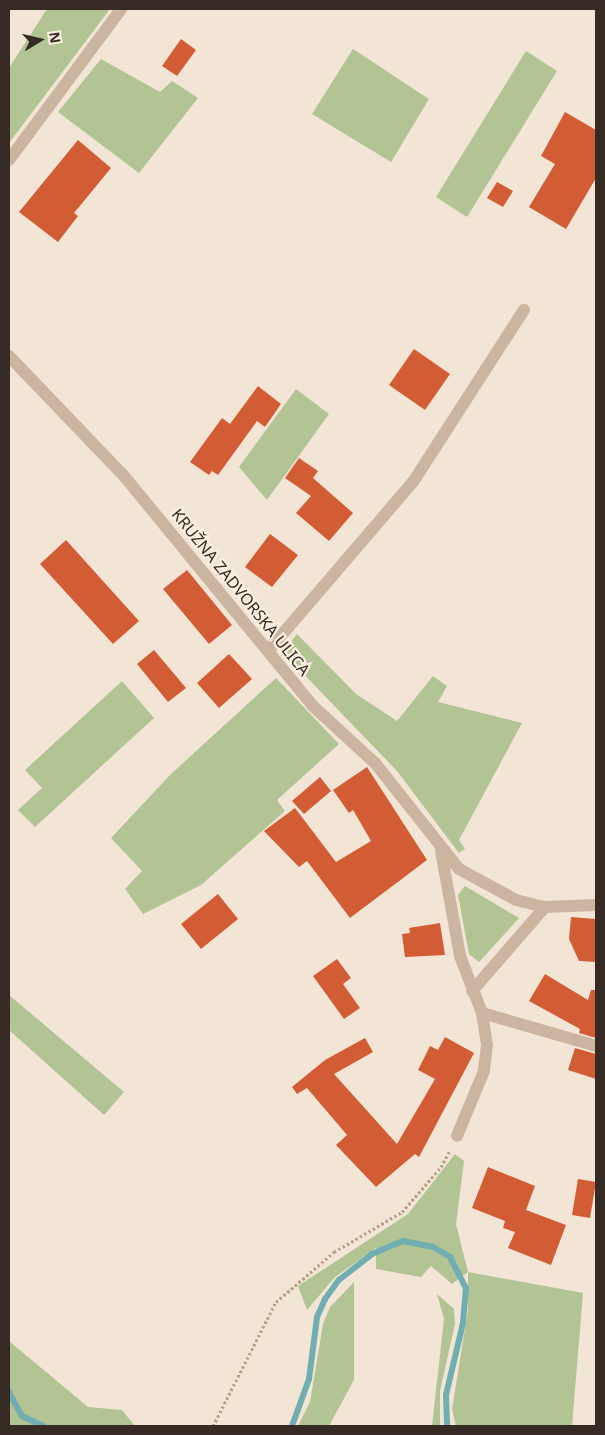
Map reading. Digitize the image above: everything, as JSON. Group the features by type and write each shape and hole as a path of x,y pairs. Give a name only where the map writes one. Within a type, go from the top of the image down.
{"street":[{"path":"9,160 121,9"},
{"path":"268,651 413,482 524,310"},
{"name":"KRUŽNA ZADVORSKA ULICA","path":"9,356 124,476 314,708 376,763 428,827 441,851 460,956 482,1013 487,1045 484,1072 457,1136"},
{"name":"KRUŽNA ZADVORSKA ULICA","path":"441,851 488,888 545,907 596,905"},
{"path":"472,991 545,907"},
{"path":"482,1013 596,1046"}],"path":[{"path":"213,1426 276,1302 334,1252 402,1212 441,1168 457,1136"}],"green space":[{"path":"47,9 110,9 9,143 9,68"},
{"path":"353,49 429,99 391,162 312,114"},
{"path":"526,51 557,71 467,217 436,197"},
{"path":"101,59 160,92 172,81 198,98 139,173 58,112"},
{"path":"296,389 329,414 267,500 239,467"},
{"path":"297,634 356,694 397,721 433,676 447,686 438,702 522,723 459,840 465,849 459,853 397,771 293,663 284,651"},
{"path":"276,678 339,744 277,800 285,811 201,885 143,914 125,889 142,871 111,838 171,774"},
{"path":"122,681 154,718 35,827 18,810 42,788 25,770"},
{"path":"465,886 519,918 479,962 469,954 458,895"},
{"path":"9,995 124,1092 104,1115 9,1030"},
{"path":"455,1154 464,1161 456,1224 468,1272 452,1284 431,1266 421,1277 376,1269 376,1248 335,1277 307,1310 298,1286 408,1214"},
{"path":"468,1272 583,1293 572,1426 456,1426 452,1409 468,1310"},
{"path":"354,1282 354,1380 329,1426 298,1426 310,1402 323,1324 330,1307"},
{"path":"437,1294 454,1309 455,1324 440,1391 440,1426 432,1426 444,1319"},
{"path":"9,1341 88,1407 122,1410 135,1426 9,1426"}],"building":[{"path":"181,39 196,50 177,76 162,66"},
{"path":"565,112 596,130 596,178 566,229 529,207 555,164 541,156"},
{"path":"78,140 111,168 74,213 78,216 58,242 19,212"},
{"path":"497,182 513,191 503,207 487,198"},
{"path":"414,349 450,374 425,410 389,385"},
{"path":"258,386 281,404 265,427 257,421 218,475 212,471 209,475 190,462 222,418 230,424"},
{"path":"299,458 318,471 313,478 353,513 329,541 296,513 311,496 285,478"},
{"path":"270,534 298,555 272,587 245,567"},
{"path":"66,540 139,621 113,644 40,564"},
{"path":"187,570 232,625 209,644 163,589"},
{"path":"154,650 186,688 168,702 137,664"},
{"path":"229,654 252,679 219,708 197,683"},
{"path":"367,767 427,860 350,918 307,861 299,867 264,831 295,808 336,862 371,841 353,810 349,813 333,790"},
{"path":"320,777 331,791 304,814 292,801"},
{"path":"218,894 238,919 201,949 181,924"},
{"path":"571,917 596,919 596,962 579,961 569,939"},
{"path":"440,923 445,955 405,957 402,934 410,933 409,928"},
{"path":"337,959 351,978 343,984 360,1008 344,1019 313,976"},
{"path":"545,974 588,1000 591,990 596,990 596,1038 579,1033 580,1029 529,1001"},
{"path":"445,1037 474,1053 419,1157 415,1154 376,1187 336,1145 347,1135 307,1088 297,1094 292,1087 325,1060 365,1038 373,1052 334,1074 397,1144 435,1079 418,1070 430,1046 438,1050"},
{"path":"575,1048 596,1054 596,1079 568,1070"},
{"path":"488,1167 535,1186 526,1210 566,1225 551,1265 508,1248 515,1232 503,1228 505,1221 472,1208"},
{"path":"578,1179 596,1182 590,1218 572,1215"}],"waterway":[{"path":"292,1426 309,1379 317,1317 325,1299 339,1280 372,1254 403,1241 433,1247 450,1257 466,1288 463,1323 446,1395 447,1426"},
{"path":"9,1392 22,1416 43,1426"}]}
